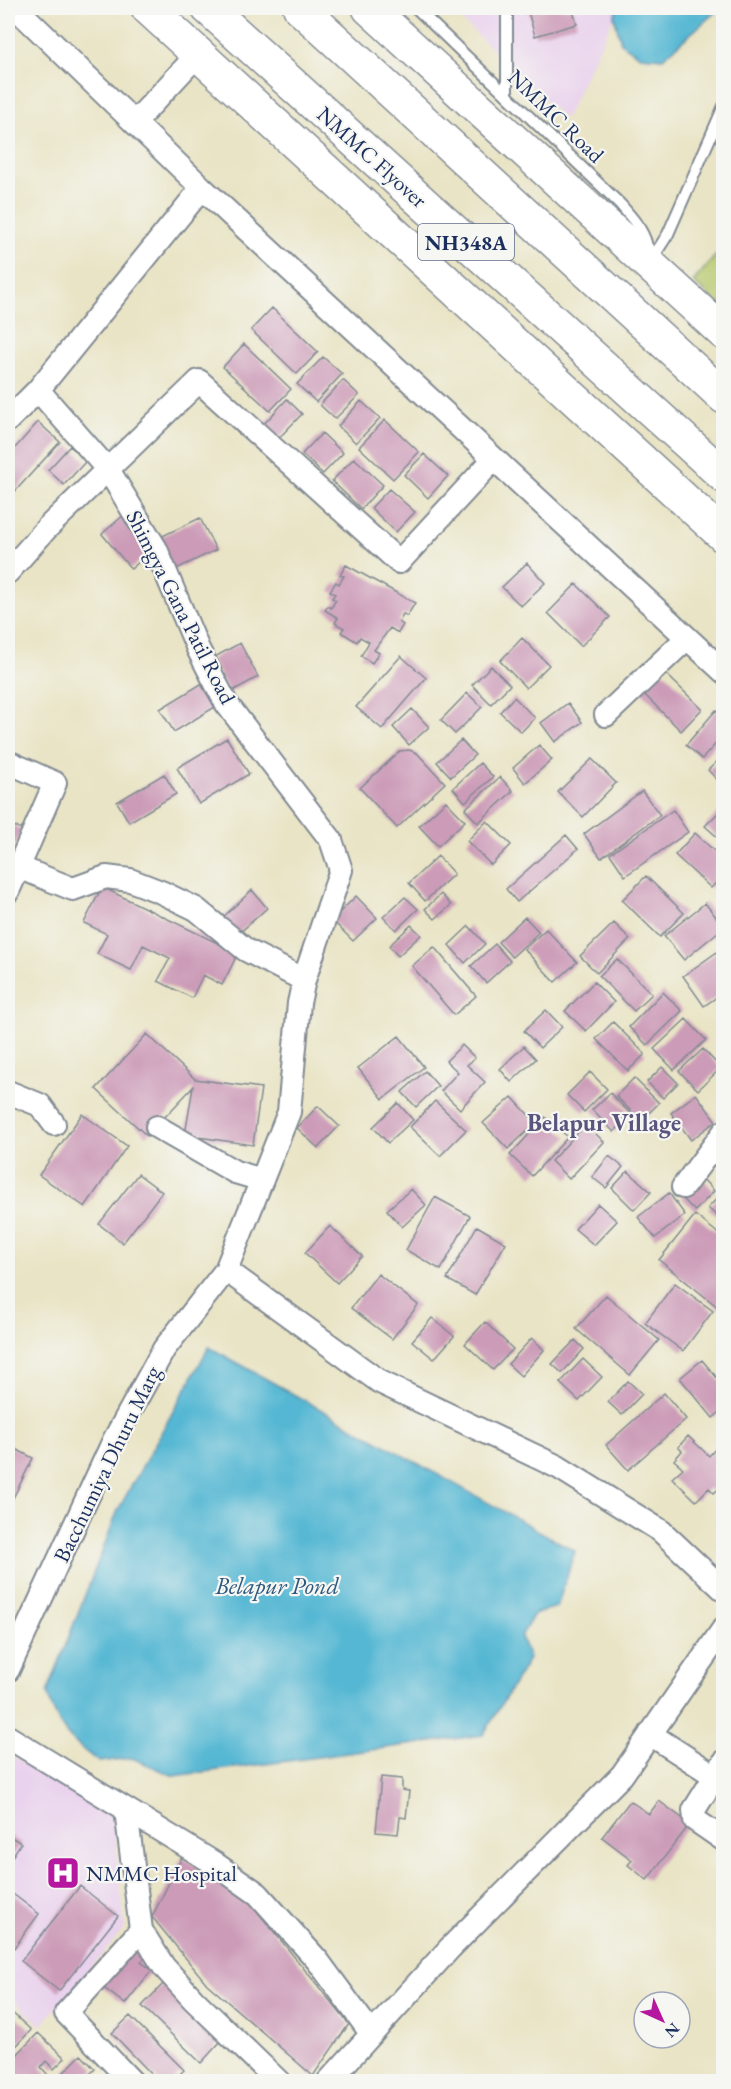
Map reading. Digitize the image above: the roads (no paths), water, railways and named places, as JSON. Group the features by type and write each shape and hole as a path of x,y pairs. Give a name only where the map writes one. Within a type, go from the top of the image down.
{"highway":[{"path":"148,8 723,536"},
{"name":"NMMC Flyover","path":"208,8 723,476"},
{"name":"NH348A","path":"300,8 723,397"},
{"path":"369,8 723,333"}],"street":[{"path":"16,8 202,188 723,672"},
{"path":"135,122 199,54"},
{"path":"8,420 38,390 202,188"},
{"path":"8,572 46,530 199,381 399,562 494,459"},
{"name":"Shimgya Gana Patil Road","path":"38,390 109,471 156,549 198,649 226,703 332,840 341,870 304,980 299,1003 289,1112 226,1270"},
{"path":"606,715 687,638"},
{"path":"8,762 55,783 8,891"},
{"path":"18,867 72,888 106,877 129,880 161,892 196,909 246,950 304,980"},
{"path":"8,1092 40,1106 54,1124"},
{"path":"157,1127 235,1172 262,1180"},
{"path":"683,1187 723,1132"},
{"path":"226,1270 380,1382 558,1467 661,1531 723,1590"},
{"name":"Bacchumiya Dhuru Marg","path":"9,1662 114,1440 164,1349 226,1270"},
{"path":"328,2082 370,2033 622,1774 723,1628"},
{"path":"650,1734 719,1769 694,1810 695,1820 723,1840"},
{"path":"8,1737 214,1863 258,1894 318,1961 370,2033"},
{"path":"126,1810 141,1930 164,1967 194,2000 279,2082"},
{"path":"132,2082 66,2013 141,1930"}],"lane":[{"name":"NMMC Road","path":"416,8 632,218 645,238 648,264"},
{"path":"507,8 507,95"},
{"path":"648,264 668,234 723,106"}],"water":[{"path":"618,8 720,8 663,58 640,56 621,43 614,16"},
{"name":"Belapur Pond","path":"209,1347 575,1551 557,1607 534,1614 521,1636 529,1659 483,1735 174,1776 132,1758 99,1762 79,1747 66,1733 47,1693 118,1510"}],"place":[{"name":"NMMC Hospital","path":"63,1873"}],"district":[{"name":"Belapur Village","path":"604,1122"}]}
